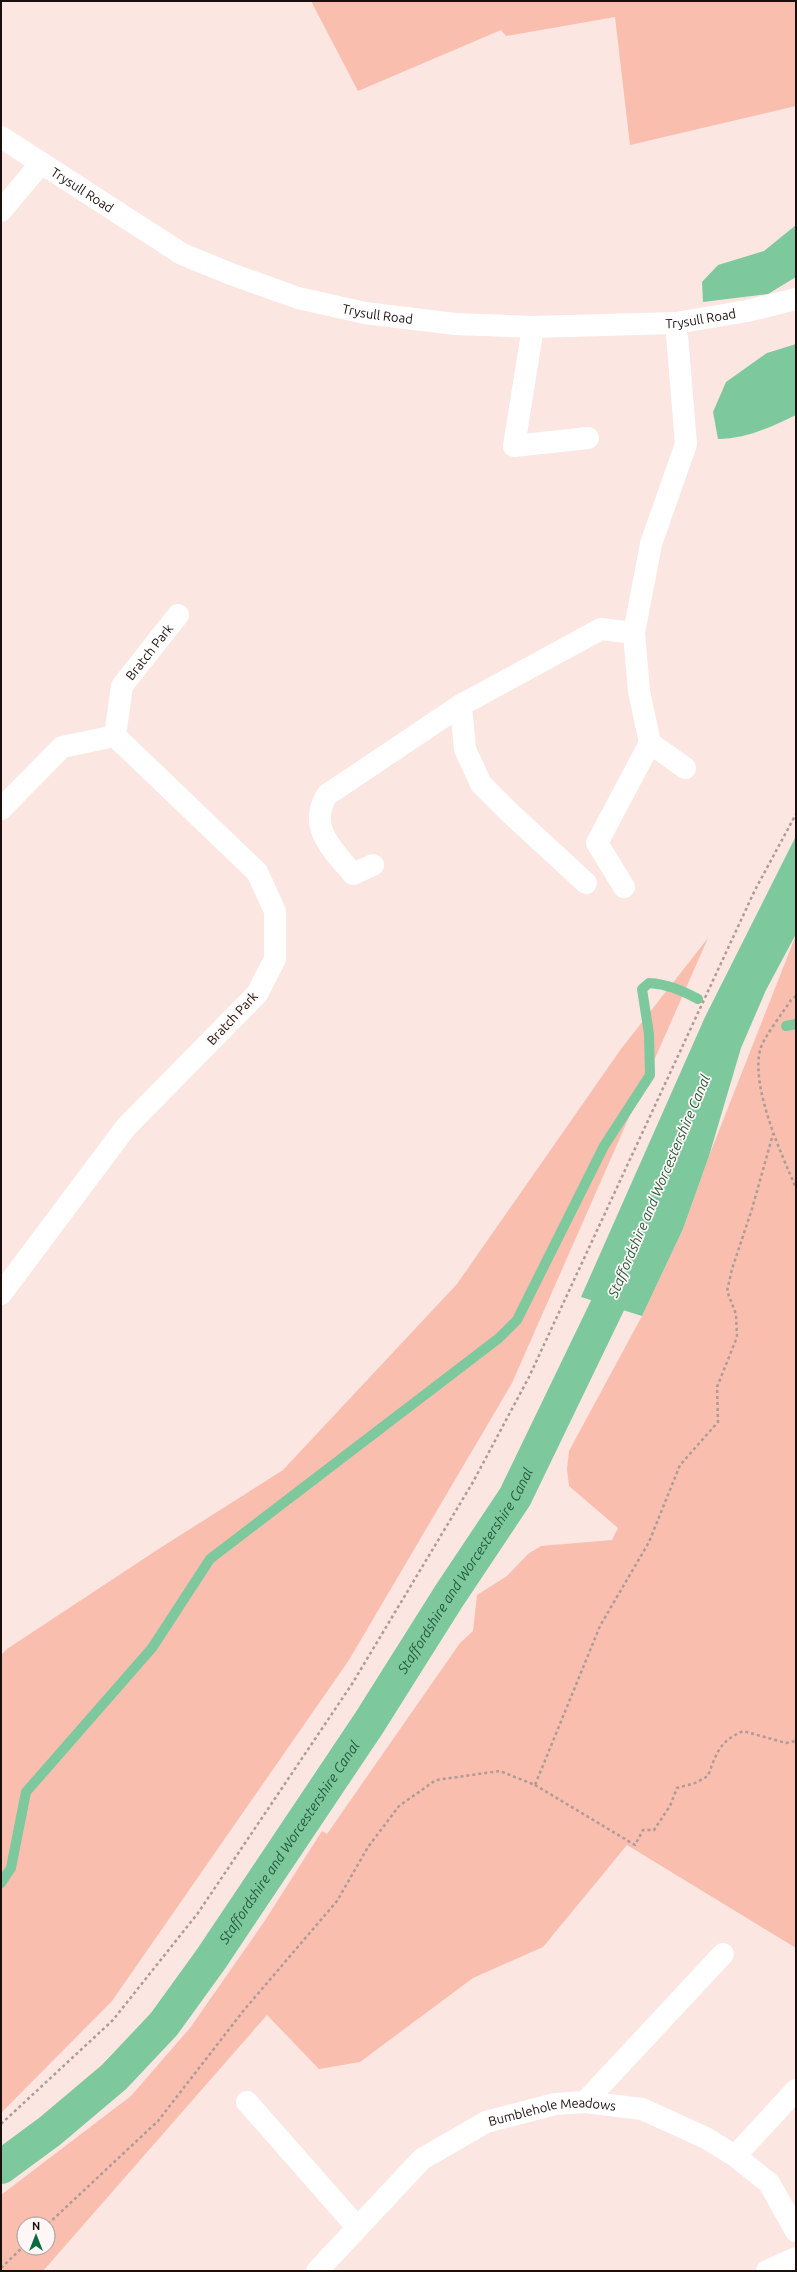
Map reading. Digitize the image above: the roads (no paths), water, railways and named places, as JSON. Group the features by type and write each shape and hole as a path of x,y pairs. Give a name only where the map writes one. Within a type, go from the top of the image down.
{"street":[{"name":"Trysull Road","path":"1,137 182,254 230,274 298,298 365,313 455,324 533,327 676,323 747,311 796,300"},
{"path":"1,211 40,163"},
{"path":"624,887 597,843 650,743 639,691 634,633 651,544 686,444 676,323"},
{"path":"533,327 514,446 588,438"},
{"name":"Bratch Park","path":"1,1294 126,1127 257,994 275,959 275,911 257,872 115,736 122,686 178,615"},
{"path":"373,865 353,874 334,852 321,831 320,807 327,795 461,705 601,629 634,633"},
{"path":"461,705 465,749 481,784 510,813 586,883"},
{"path":"1,809 62,747 115,736"},
{"path":"650,743 685,768"},
{"path":"585,2102 723,1954"},
{"path":"735,2156 796,2090"},
{"path":"247,2102 357,2227"},
{"name":"Bumblehole Meadows","path":"317,2271 422,2159 486,2122 555,2104 585,2102 642,2109 706,2138 735,2156 769,2183 796,2231"},
{"path":"768,2271 796,2258"}],"water":[{"path":"796,225 796,277 768,294 703,302 702,282 718,265 764,251"},
{"path":"796,344 796,415 768,428 748,435 718,439 713,412 726,382 767,353"},
{"path":"796,836 796,934 766,990 741,1048 709,1156 683,1229 642,1316 581,1297 705,1017"}],"waterway":[{"path":"1,1883 11,1868 26,1792 152,1648 210,1559 499,1338 517,1320 604,1146 650,1075 649,1034 642,989 649,983 668,986 698,999"},
{"path":"786,1026 796,1024"},
{"name":"Staffordshire and Worcestershire Canal","path":"1,2167 50,2131 114,2077 164,2024 211,1959 369,1723 449,1596 515,1497 628,1263"}]}
